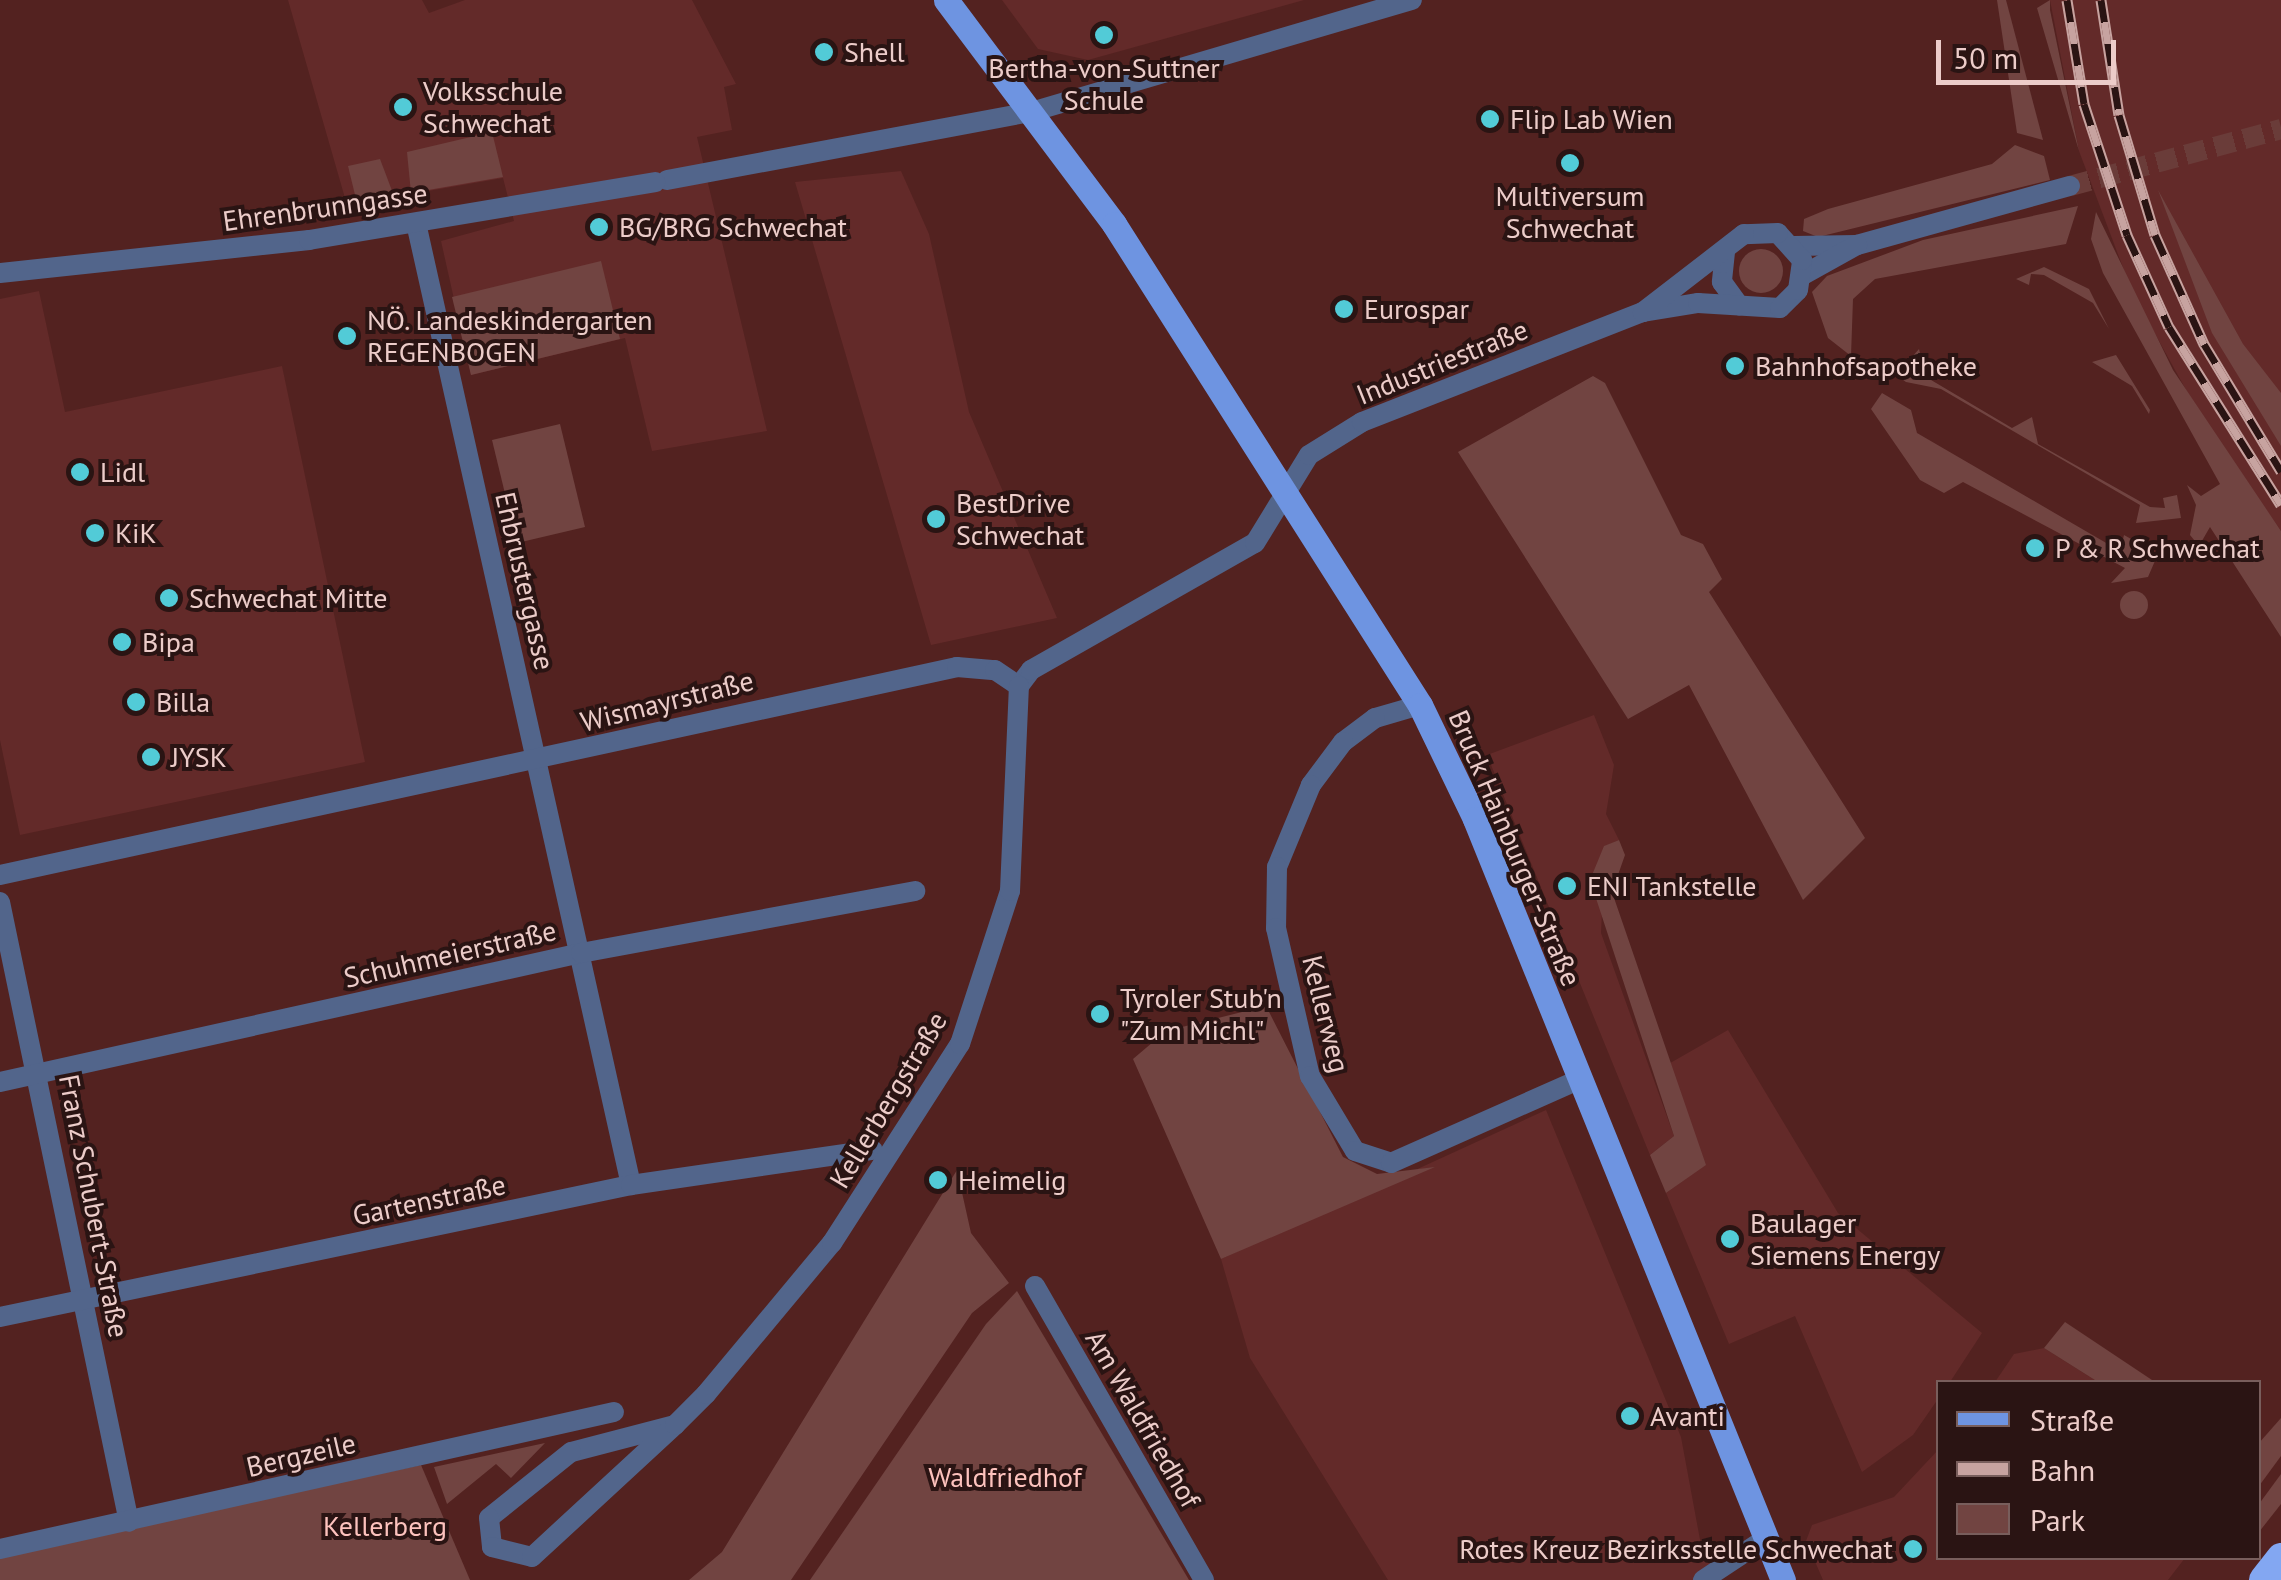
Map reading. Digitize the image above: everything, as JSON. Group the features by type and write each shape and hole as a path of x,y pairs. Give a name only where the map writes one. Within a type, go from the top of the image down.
{"highway":[{"path":"2264,1580 2281,1558"}],"main road":[{"name":"Bruck Hainburger-Straße","path":"946,0 1031,112 1290,497 1420,705 1783,1580"}],"street":[{"name":"Ehrenbrunngasse","path":"0,273 416,223 1031,112 1412,0"},
{"name":"Industriestraße","path":"1643,312 1738,305 1780,308 1803,275 1858,245 2070,186"},
{"name":"Ehbrustergasse","path":"416,223 632,1185"},
{"name":"Industriestraße","path":"1290,497 1309,455 1392,406 1643,312 1762,230 1794,246 1858,245"},
{"path":"1794,246 1803,275"},
{"path":"1725,252 1722,282 1738,305"},
{"path":"1019,686 1032,670 1256,543 1290,497"},
{"name":"Wismayrstraße","path":"0,875 506,759 538,763 673,722 957,667 995,670 1019,686"},
{"name":"Kellerbergstraße","path":"675,1425 571,1452 489,1518 492,1547 532,1556 675,1425 832,1242 960,1044 1010,890 1019,686"},
{"name":"Kellerweg","path":"1420,705 1375,718 1343,742 1286,839 1274,902 1310,1076 1329,1119 1355,1151 1392,1162 1415,1156 1578,1080"},
{"name":"Schuhmeierstraße","path":"0,1082 580,953 915,890"},
{"name":"Franz Schubert-Straße","path":"0,902 40,1074 129,1522"},
{"name":"Gartenstraße","path":"0,1316 632,1185 872,1150"},
{"name":"Am Waldfriedhof","path":"1035,1286 1204,1580"},
{"name":"Bergzeile","path":"0,1550 614,1412"},
{"path":"1702,1580 1765,1539"}],"shaded area":[{"name":"BG/BRG Schwechat","path":"288,0 422,0 429,13 465,0 692,0 736,84 724,87 732,130 697,137 767,431 652,451 625,338 471,375 441,241 514,221 503,178 347,205"},
{"name":"Bertha-von-Suttner Schule","path":"1002,0 1304,0 1088,60 1038,49"},
{"path":"2050,0 2281,0 2281,531 2201,417 2133,294 2079,151"},
{"path":"901,171 929,234 969,412 1057,618 931,645 795,182"},
{"path":"39,291 65,412 282,366 365,762 20,835 0,740 0,299"},
{"path":"1594,715 1614,765 1606,814 1619,840 1605,846 1601,933 1674,1136 1650,1155 1487,755"},
{"path":"1728,1030 1838,1213 1982,1333 1951,1380 1936,1380 1936,1402 1913,1435 1862,1472 1795,1316 1729,1344 1666,1193 1705,1165 1665,1066"},
{"path":"1546,1110 1681,1437 1701,1545 1719,1580 1388,1580 1250,1358 1221,1259"},
{"path":"2044,1348 2095,1380 1996,1380 2014,1354"},
{"path":"1936,1452 1936,1560 2183,1560 2168,1580 1823,1580 1806,1541 1812,1525 1894,1497"}],"green space":[{"path":"1997,0 2006,0 2043,140 2017,133"},
{"path":"2050,0 2050,10 2079,151 2037,8"},
{"path":"492,132 503,177 411,193 407,152"},
{"path":"2015,145 2044,156 2050,180 1818,237 1803,231 1804,219 1828,209 1992,164"},
{"path":"380,159 394,196 357,203 348,166"},
{"path":"2158,190 2243,344 2281,393 2281,446 2212,333"},
{"path":"2078,206 2066,244 1875,279 1853,299 1851,356 1828,338 1812,292 1827,276 1923,240"},
{"path":"2096,212 2173,370 2281,531 2281,637 2210,527 2199,546 2190,535 2196,505 2187,485 2201,496 2220,484 2103,273 2091,239"},
{"path":"1761,249 1776,256 1783,271 1776,286 1761,293 1746,286 1739,271 1746,256"},
{"path":"601,261 620,339 471,375 452,297"},
{"path":"2044,267 2089,289 2109,329 2093,303 2044,275 2031,274 2029,285 2016,279"},
{"path":"1919,349 1926,377 2012,428 2032,417 2038,444 2150,507 2165,508 2163,498 2177,495 2181,518 2136,523 2140,505 1941,389 1906,382 1896,375"},
{"path":"2116,355 2149,414 2132,386 2092,362"},
{"path":"1593,376 1605,383 1681,535 1703,544 1722,579 1709,592 1865,838 1803,900 1689,685 1628,719 1458,452"},
{"path":"1882,393 1911,410 1917,433 2120,551 2124,535 2158,554 2148,577 2111,583 2125,568 1963,482 1944,493 1920,480 1871,409"},
{"path":"560,424 585,527 517,543 492,440"},
{"path":"2134,591 2144,595 2148,605 2144,615 2134,619 2124,615 2120,605 2124,595"},
{"path":"1619,840 1625,855 1612,892 1706,1165 1666,1193 1650,1155 1674,1136 1590,880 1604,846"},
{"path":"1266,1006 1343,1157 1377,1174 1435,1167 1221,1259 1133,1059 1166,1031"},
{"path":"957,1170 971,1233 1009,1283 972,1313 791,1580 689,1580 722,1552"},
{"name":"Waldfriedhof","path":"1017,1291 1189,1580 810,1580 986,1324"},
{"path":"2065,1322 2152,1380 2095,1380 2044,1348"},
{"path":"2281,1418 2281,1456 2261,1483 2261,1441"},
{"path":"545,1443 511,1478 496,1464 447,1504 434,1467"},
{"name":"Kellerberg","path":"421,1465 470,1580 0,1580 0,1554"},
{"path":"2281,1474 2281,1504 2261,1529 2261,1501"}],"tunnel":[{"path":"2070,186 2281,129"}],"railway":[{"path":"2067,0 2084,104 2127,235 2169,327 2281,505"},
{"path":"2101,0 2119,115 2155,235 2204,344 2281,471"}],"place":[{"name":"Bertha-von-Suttner Schule","path":"1104,35"},
{"name":"Shell","path":"824,52"},
{"name":"Volksschule Schwechat","path":"403,107"},
{"name":"Flip Lab Wien","path":"1490,119"},
{"name":"Multiversum Schwechat","path":"1570,163"},
{"name":"BG/BRG Schwechat","path":"599,227"},
{"name":"Eurospar","path":"1344,309"},
{"name":"NÖ. Landeskindergarten REGENBOGEN","path":"347,336"},
{"name":"Bahnhofsapotheke","path":"1735,366"},
{"name":"Lidl","path":"80,472"},
{"name":"BestDrive Schwechat","path":"936,519"},
{"name":"KiK","path":"95,533"},
{"name":"P & R Schwechat","path":"2035,548"},
{"name":"Schwechat Mitte","path":"169,598"},
{"name":"Bipa","path":"122,642"},
{"name":"Billa","path":"136,702"},
{"name":"JYSK","path":"151,757"},
{"name":"ENI Tankstelle","path":"1567,886"},
{"name":"Tyroler Stub'n \"Zum Michl\"","path":"1100,1014"},
{"name":"Heimelig","path":"938,1180"},
{"name":"Baulager Siemens Energy","path":"1730,1239"},
{"name":"Avanti","path":"1630,1416"},
{"name":"Rotes Kreuz Bezirksstelle Schwechat","path":"1913,1549"}]}
